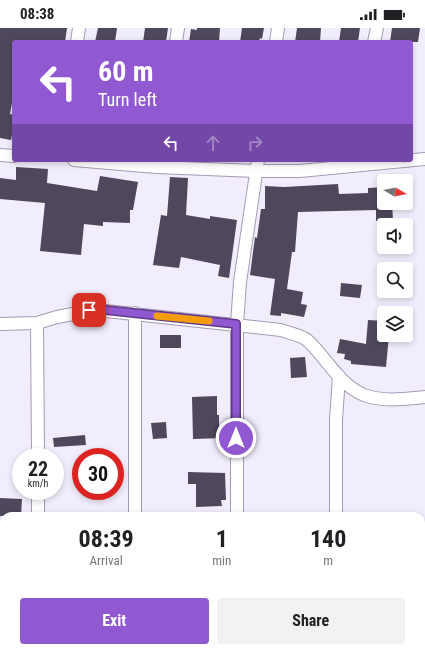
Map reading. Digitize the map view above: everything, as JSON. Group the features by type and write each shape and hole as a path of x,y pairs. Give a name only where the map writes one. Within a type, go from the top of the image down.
{"street":[{"path":"77,40 79,28"},
{"path":"176,40 178,28"},
{"path":"276,40 278,28"},
{"path":"374,40 377,28"},
{"path":"0,154 12,156"},
{"path":"413,161 425,160"},
{"path":"129,162 258,166 300,171 356,163 379,162"},
{"path":"236,512 236,324 240,282 258,166"},
{"path":"0,324 37,323 89,310 106,310 281,330 306,339 349,386 364,395 396,400 425,398"},
{"path":"135,314 135,512"},
{"path":"37,323 38,448"},
{"path":"336,512 336,420 339,376"},
{"path":"38,500 38,512"}],"building":[{"path":"0,28 67,28 65,40 12,40 12,103 10,114 12,114 12,135 11,140 0,138"},
{"path":"98,28 117,28 115,40 95,40"},
{"path":"145,28 168,28 166,40 143,40"},
{"path":"197,28 220,28 219,40 189,40 191,29 197,30"},
{"path":"242,28 264,28 262,39 240,40"},
{"path":"297,28 321,28 320,40 295,40"},
{"path":"341,28 360,28 358,40 339,40"},
{"path":"392,28 420,28 418,42 413,42 413,40 390,40"},
{"path":"16,167 48,169 47,183 97,191 100,176 138,182 133,210 130,210 130,223 103,222 103,226 84,224 81,255 40,251 45,203 0,199 0,178 16,180"},
{"path":"170,177 188,178 186,215 210,219 210,216 237,220 229,278 218,276 220,265 181,257 179,268 153,265 161,215 167,216"},
{"path":"338,184 339,194 368,193 368,188 377,187 377,210 392,210 393,218 377,218 376,221 376,210 298,212 295,252 292,252 287,289 303,292 301,304 307,305 304,317 281,313 281,316 270,315 275,279 250,275 255,237 257,238 261,209 265,209 265,186 284,187"},
{"path":"341,283 362,285 360,298 340,296"},
{"path":"368,320 377,321 377,342 388,342 386,367 351,364 351,361 344,359 345,354 337,353 340,339 366,344"},
{"path":"160,335 181,335 181,348 160,348"},
{"path":"305,357 307,377 291,378 290,358"},
{"path":"217,396 217,415 219,415 219,428 223,428 223,438 193,439 192,397"},
{"path":"166,422 167,438 153,439 151,423"},
{"path":"85,435 86,445 54,447 53,438"},
{"path":"188,472 225,473 226,500 221,500 222,506 196,507 196,484 188,484"},
{"path":"0,498 22,500 21,512 0,512"}],"slow traffic":[{"path":"157,316 209,321"}],"route":[{"path":"89,310 106,310 236,324 236,438"}]}
